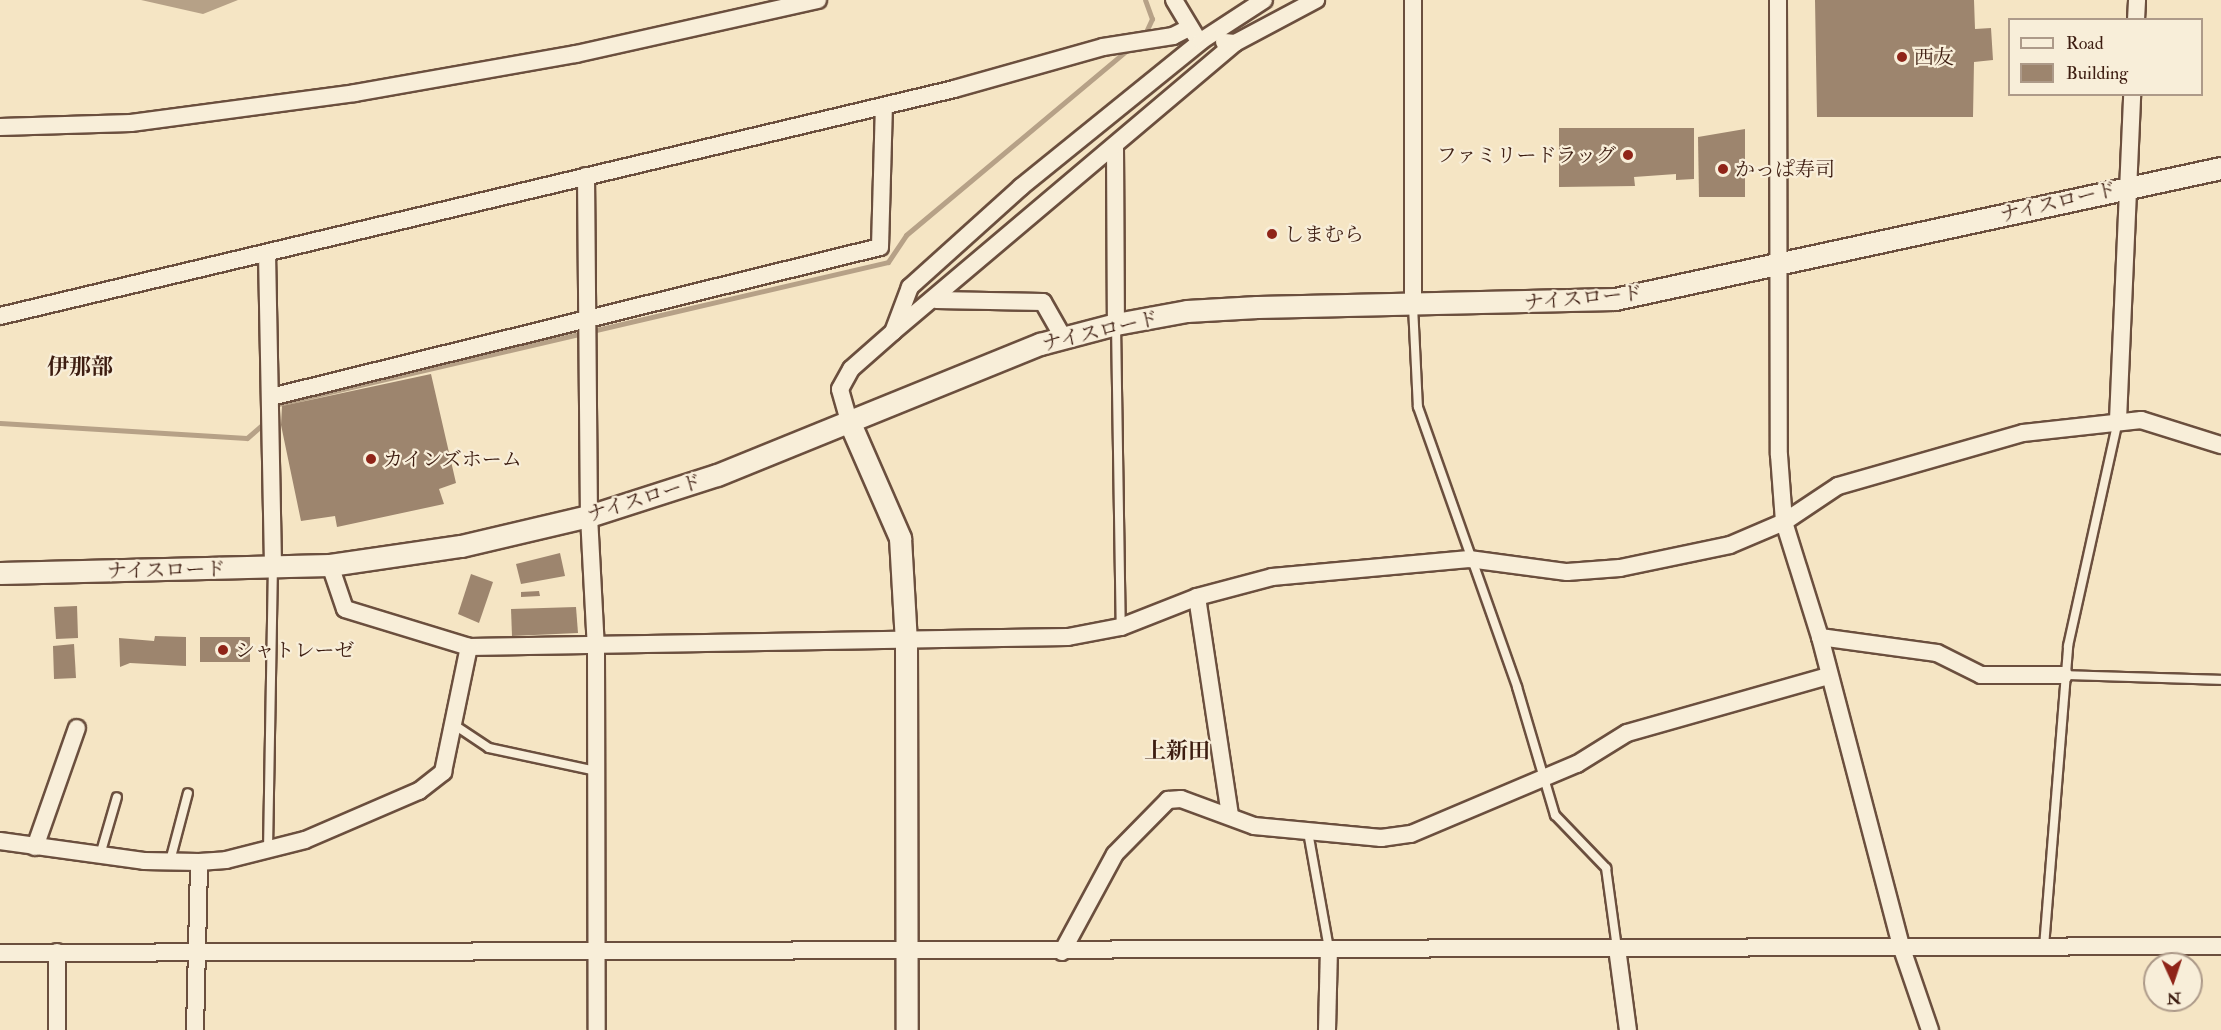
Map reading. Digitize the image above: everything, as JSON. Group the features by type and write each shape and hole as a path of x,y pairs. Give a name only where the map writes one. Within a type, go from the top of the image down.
{"street":[{"path":"0,127 131,123 355,93 576,54 818,0"},
{"path":"1174,0 1195,34 1234,43"},
{"path":"0,316 1195,34 1264,0"},
{"path":"907,1030 909,950 906,641 900,538 849,421 840,389 851,369 936,300 1234,43 1316,0"},
{"path":"1413,0 1413,306"},
{"path":"1778,0 1779,455 1784,522 1820,637 1901,946 1930,1030"},
{"path":"2136,18 2137,0"},
{"path":"894,332 910,287 1195,34"},
{"path":"2118,420 2132,96"},
{"path":"271,397 588,317 880,247 884,106"},
{"path":"1115,146 1116,324"},
{"name":"ナイスロード","path":"0,573 330,565 461,546 590,516 717,475 1063,337 1116,324 1199,310 1615,299 1780,266 2127,186 2221,168"},
{"path":"586,176 590,516 596,648 597,1030"},
{"path":"267,253 273,568"},
{"path":"936,300 1043,302 1063,337"},
{"path":"330,565 345,609 469,647 596,648 1068,637 1121,627 1197,597 1272,577 1469,559 1567,572 1620,568 1730,545 1784,522 1838,486 2023,433 2118,420 2141,420 2221,445"},
{"path":"1197,597 1230,816"},
{"path":"1820,637 1937,653 1981,675 2064,675"},
{"path":"0,841 100,856 199,862 268,850 304,840 419,791 443,772 469,647"},
{"path":"1062,952 1115,854 1168,800 1181,799 1254,826 1381,838 1411,834 1544,777 1627,733 1829,676"},
{"path":"35,847 77,728"},
{"path":"195,1030 195,949 199,862"},
{"path":"0,953 195,949 1062,952 2221,946"},
{"path":"1617,948 1628,1030"},
{"path":"1327,1030 1329,949"},
{"path":"57,952 57,1030"}],"lane":[{"path":"1413,306 1418,407 1555,815 1606,868 1617,948"},
{"path":"1116,324 1121,627"},
{"path":"2044,947 2064,675 2118,420"},
{"path":"268,850 273,568"},
{"path":"2064,675 2221,680"},
{"path":"453,724 489,748 596,771"},
{"path":"170,861 188,793"},
{"path":"100,856 117,797"},
{"path":"1308,831 1329,949"}],"shaded area":[{"path":"141,0 238,0 203,14"}],"building":[{"path":"1815,0 1974,0 1975,29 1991,28 1993,60 1974,62 1973,117 1817,117"},
{"path":"1559,128 1694,128 1694,179 1676,180 1676,174 1634,177 1635,186 1559,187"},
{"path":"1745,129 1745,197 1699,197 1698,137"},
{"path":"431,374 456,483 439,489 444,504 337,527 335,516 301,521 281,425 282,406"},
{"path":"560,553 565,576 521,584 516,564"},
{"path":"471,574 493,582 479,623 458,614"},
{"path":"539,591 540,596 521,597 521,592"},
{"path":"77,606 78,638 56,639 54,607"},
{"path":"576,607 578,633 512,636 511,609"},
{"path":"155,636 186,637 186,666 130,663 120,667 119,638 154,641"},
{"path":"200,637 250,637 250,662 200,662"},
{"path":"74,644 76,678 54,679 53,646"}],"waterway":[{"path":"1144,36 1152,19 1145,0"},
{"path":"278,404 888,262 906,235 1130,48"},
{"path":"0,423 247,438 264,423"}],"place":[{"name":"西友","path":"1902,57"},
{"name":"ファミリードラッグ","path":"1628,155"},
{"name":"かっぱ寿司","path":"1723,169"},
{"name":"しまむら","path":"1272,234"},
{"name":"カインズホーム","path":"371,459"},
{"name":"シャトレーゼ","path":"223,650"}],"district":[{"name":"伊那部","path":"80,368"},
{"name":"上新田","path":"1177,752"}]}
